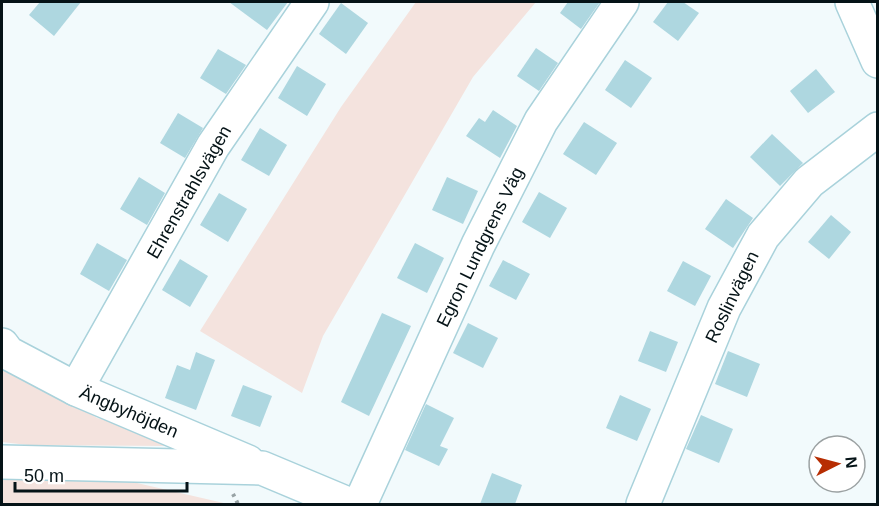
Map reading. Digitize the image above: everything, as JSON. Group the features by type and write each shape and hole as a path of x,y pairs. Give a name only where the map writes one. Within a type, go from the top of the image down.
{"street":[{"name":"Ehrenstrahlsvägen","path":"76,389 213,146 312,2"},
{"name":"Egron Lundgrens Väg","path":"360,504 478,245 541,122 622,2"},
{"path":"852,2 878,61"},
{"name":"Roslinvägen","path":"643,504 724,308 763,236 809,182 878,129"},
{"name":"Ängbyhöjden","path":"2,345 8,353 76,389 348,504"},
{"path":"2,462 262,468"}],"shaded area":[{"path":"416,2 536,2 473,77 323,336 302,393 200,331 341,107"},
{"path":"2,361 97,418 167,435 166,446 28,445 2,442"},
{"path":"62,479 137,483 228,504 2,504 2,480"}],"building":[{"path":"40,2 81,2 54,36 29,15"},
{"path":"229,2 288,2 267,30"},
{"path":"568,2 600,2 581,29 560,13"},
{"path":"668,2 683,2 699,13 678,41 653,22"},
{"path":"341,3 368,23 346,54 319,34"},
{"path":"536,48 558,63 539,91 517,76"},
{"path":"218,49 246,65 226,94 200,78"},
{"path":"625,60 652,78 631,108 605,90"},
{"path":"297,66 326,84 307,116 278,98"},
{"path":"816,69 835,92 808,113 790,91"},
{"path":"493,110 517,126 500,158 466,136 479,118 485,122"},
{"path":"178,113 203,128 185,158 160,143"},
{"path":"584,122 617,143 596,175 563,154"},
{"path":"260,128 287,145 269,176 241,160"},
{"path":"772,134 803,163 780,186 750,157"},
{"path":"139,177 165,193 147,225 120,209"},
{"path":"447,177 478,191 463,224 432,210"},
{"path":"539,192 567,208 550,238 522,222"},
{"path":"219,193 247,209 228,242 200,225"},
{"path":"726,199 753,218 733,248 705,229"},
{"path":"831,215 851,232 829,259 808,242"},
{"path":"97,243 127,260 109,291 80,274"},
{"path":"415,243 444,258 427,293 397,278"},
{"path":"180,259 208,276 190,307 162,290"},
{"path":"503,260 530,274 516,300 489,286"},
{"path":"683,261 711,276 695,306 667,291"},
{"path":"382,313 411,326 369,416 341,402"},
{"path":"468,323 498,338 483,368 453,353"},
{"path":"650,331 678,342 666,372 638,361"},
{"path":"728,351 760,364 747,397 715,384"},
{"path":"196,352 215,360 196,410 165,398 177,365 190,370"},
{"path":"243,385 272,396 260,427 231,416"},
{"path":"620,395 651,409 637,441 606,428"},
{"path":"426,404 454,418 440,446 448,449 439,466 405,450"},
{"path":"701,415 733,429 719,463 686,449"},
{"path":"492,473 522,485 515,504 480,504"}]}
